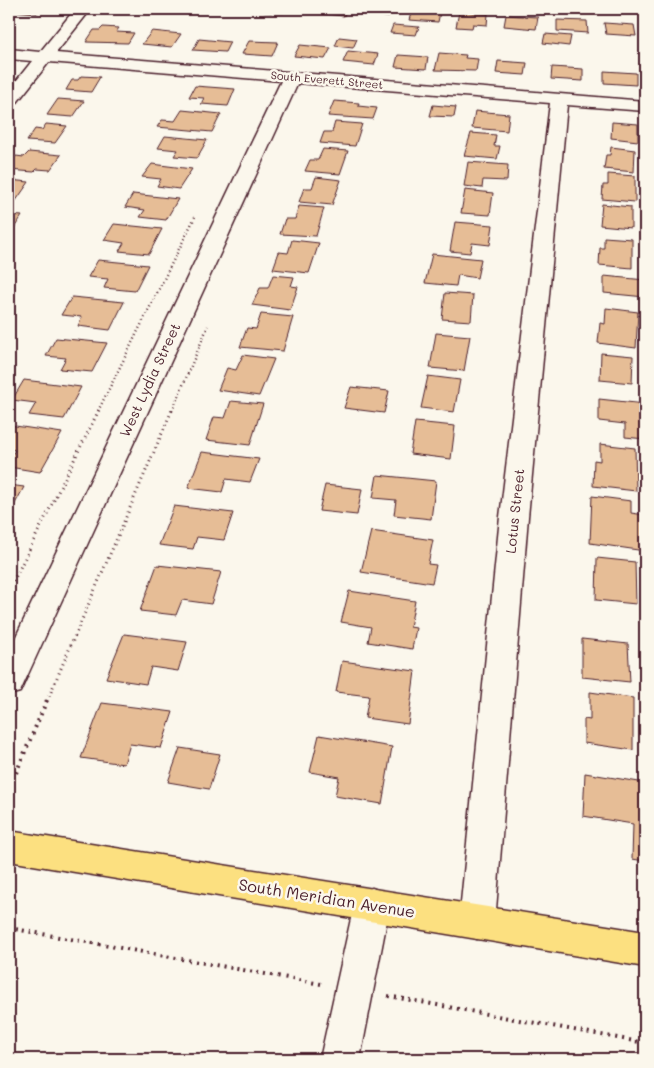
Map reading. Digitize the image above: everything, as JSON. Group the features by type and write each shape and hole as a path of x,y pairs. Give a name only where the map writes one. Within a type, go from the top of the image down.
{"main road":[{"name":"South Meridian Avenue","path":"9,846 645,950"}],"street":[{"path":"9,101 83,9"},
{"name":"South Everett Street","path":"9,54 645,106"},
{"name":"West Lydia Street","path":"9,683 292,77"},
{"name":"Lotus Street","path":"477,922 514,526 559,99"},
{"path":"340,1059 372,905"}],"building":[{"path":"15,9 41,9 37,13 13,11"},
{"path":"109,9 139,9 136,13"},
{"path":"266,9 285,9 284,13 264,12"},
{"path":"315,9 347,9 344,16 313,13"},
{"path":"364,9 391,9 389,17 362,15"},
{"path":"412,10 440,12 438,22 409,20"},
{"path":"459,12 488,14 487,25 473,24 472,28 456,27"},
{"path":"506,15 538,17 536,29 504,26"},
{"path":"557,20 587,21 588,33 557,31"},
{"path":"604,23 634,25 636,36 606,34"},
{"path":"393,25 419,27 416,35 390,33"},
{"path":"103,27 119,28 116,32 134,33 128,43 86,42 94,30 100,30"},
{"path":"152,31 181,34 172,47 142,44"},
{"path":"545,34 571,36 569,46 543,43"},
{"path":"339,37 357,39 353,48 335,46"},
{"path":"199,39 230,42 225,52 193,50"},
{"path":"249,41 278,42 272,56 242,54"},
{"path":"300,45 331,48 325,59 294,56"},
{"path":"348,51 378,54 374,65 343,62"},
{"path":"439,53 466,55 465,58 478,59 476,71 435,70"},
{"path":"398,55 428,57 426,69 395,67"},
{"path":"498,61 527,63 525,75 496,73"},
{"path":"552,67 583,69 583,81 551,79"},
{"path":"604,71 636,73 636,85 604,83"},
{"path":"81,76 100,77 91,92 66,90 72,80 78,80"},
{"path":"195,86 235,89 228,106 201,104 204,98 189,97"},
{"path":"58,99 84,101 73,117 47,115"},
{"path":"334,101 359,103 358,106 377,108 373,119 328,116"},
{"path":"433,105 456,107 454,117 430,116"},
{"path":"182,110 221,114 212,132 157,127 162,120 175,121"},
{"path":"475,111 509,114 507,131 472,128"},
{"path":"335,122 362,124 355,146 320,143 324,132 332,132"},
{"path":"612,122 638,124 638,141 611,138"},
{"path":"46,124 67,126 55,143 27,141 35,129 42,130"},
{"path":"471,133 496,135 494,146 500,146 497,159 464,156"},
{"path":"165,136 207,140 197,158 174,156 178,150 158,148"},
{"path":"611,147 635,150 634,172 604,169 606,155 610,155"},
{"path":"323,149 348,151 340,174 305,171 310,160 318,160"},
{"path":"29,152 61,155 50,170 37,169 34,172 9,170 9,165 16,156 24,157"},
{"path":"468,162 508,165 507,181 483,180 482,188 464,186"},
{"path":"152,164 192,169 179,189 157,186 161,179 142,177"},
{"path":"608,174 635,176 635,202 602,199 603,185 608,185"},
{"path":"316,177 341,180 332,205 299,202 304,188 312,188"},
{"path":"9,180 29,182 15,202 9,201"},
{"path":"465,190 493,193 490,215 461,213"},
{"path":"133,194 178,199 166,220 140,217 145,210 125,207"},
{"path":"602,204 631,207 631,228 600,225"},
{"path":"299,206 324,208 316,236 280,234 285,219 295,219"},
{"path":"9,215 22,216 12,231 9,230"},
{"path":"455,222 493,225 490,245 472,243 470,253 450,251"},
{"path":"114,224 162,229 149,254 119,251 124,243 104,240"},
{"path":"604,237 632,239 632,268 599,265 600,248 604,248"},
{"path":"292,240 319,243 309,273 273,269 279,252 288,253"},
{"path":"432,254 481,259 477,278 458,275 456,286 425,283"},
{"path":"98,260 148,265 135,291 104,288 108,279 88,277"},
{"path":"273,275 294,277 291,286 298,287 290,310 252,305 260,288 268,288"},
{"path":"604,276 645,280 645,297 604,293"},
{"path":"445,293 473,295 471,321 442,319"},
{"path":"72,297 124,302 110,330 78,326 82,317 61,315"},
{"path":"606,308 638,312 636,348 598,343 600,323 605,324"},
{"path":"261,314 293,317 283,351 240,347 247,328 256,329"},
{"path":"436,333 470,336 464,371 430,368"},
{"path":"56,338 107,343 92,372 60,369 66,358 46,356"},
{"path":"601,353 633,356 632,383 600,380"},
{"path":"243,355 274,359 259,396 218,390 227,368 236,370"},
{"path":"428,376 460,380 454,412 421,408"},
{"path":"24,380 81,387 64,419 29,415 36,403 12,400"},
{"path":"351,387 389,391 384,413 344,408"},
{"path":"599,399 645,404 645,439 625,437 625,424 599,421"},
{"path":"231,401 263,404 250,445 206,440 214,417 225,418"},
{"path":"415,422 455,426 451,459 410,454"},
{"path":"9,425 62,433 40,472 9,467 9,460 15,450 9,449"},
{"path":"600,444 635,448 636,491 593,486 594,460 600,461"},
{"path":"202,452 259,459 250,482 226,479 222,492 188,488"},
{"path":"377,475 436,481 431,519 394,515 396,500 373,498"},
{"path":"9,485 24,487 9,515"},
{"path":"325,485 362,489 357,515 319,511"},
{"path":"592,496 631,501 631,513 645,515 645,551 590,543"},
{"path":"174,506 233,513 224,540 197,537 193,549 159,545"},
{"path":"371,531 433,540 428,564 436,565 432,583 361,572"},
{"path":"597,558 635,562 636,604 596,600"},
{"path":"157,565 221,572 211,604 182,600 176,615 140,611"},
{"path":"349,591 415,601 410,627 416,628 412,649 368,642 371,627 341,622"},
{"path":"124,634 187,642 178,671 151,667 146,684 106,678"},
{"path":"582,639 628,644 630,682 582,677"},
{"path":"342,661 415,671 408,724 365,718 369,696 336,692"},
{"path":"590,692 633,698 633,750 584,743 584,719 590,720"},
{"path":"102,703 173,712 161,748 130,744 124,764 81,758"},
{"path":"319,735 392,747 382,804 335,796 339,777 310,772"},
{"path":"180,748 220,754 209,789 168,782"},
{"path":"585,773 645,783 645,861 632,859 633,824 583,816"}]}
